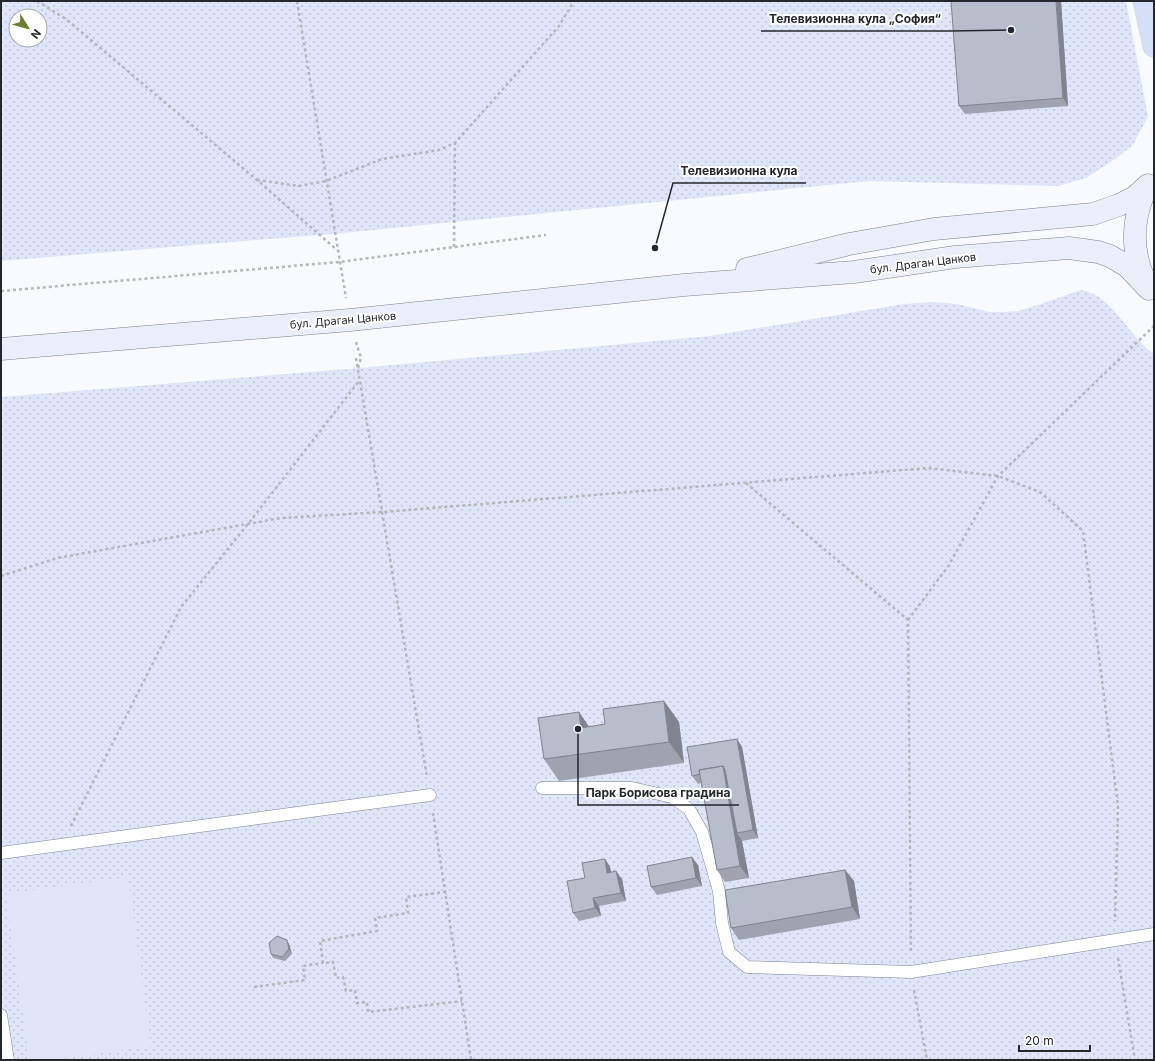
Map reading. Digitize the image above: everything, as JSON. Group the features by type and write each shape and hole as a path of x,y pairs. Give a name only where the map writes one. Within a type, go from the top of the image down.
{"main road":[{"path":"1144,1 1154,46"},
{"path":"1151,180 1140,202 1136,216 1134,240 1137,260 1152,293"},
{"name":"бул. Драган Цанков","path":"684,285 850,244 934,230 1093,214 1119,205 1135,197 1151,180"},
{"name":"бул. Драган Цанков","path":"1,349 350,320 684,285 854,272 955,257 1068,248 1098,252 1110,256 1127,266 1152,293"}],"lane":[{"path":"542,788 632,788 672,797 689,809 702,832 719,891 722,923 729,952 747,967 911,972 1154,934"},
{"path":"1,853 430,795"},
{"path":"1,1015 8,1060"}],"path":[{"path":"37,1 66,19 257,180 337,250 297,1"},
{"path":"257,180 299,186 326,181 382,159 439,150 455,143 559,26 574,1"},
{"path":"454,248 455,143"},
{"path":"1,291 339,262 546,236"},
{"path":"927,1060 911,972 908,620 949,564 998,476 1154,326"},
{"path":"356,358 446,892 471,1060"},
{"path":"62,844 87,790 181,607 248,524 359,380"},
{"path":"1,576 57,558 281,518 383,512 928,468 998,476 1040,492 1083,531 1118,806 1115,940 1135,1060"},
{"path":"746,483 908,620"},
{"path":"324,963 320,941 377,931 375,918 408,913 406,896 446,892"},
{"path":"254,987 305,980 303,966 333,962 336,978 344,977 346,991 355,990 357,1003 366,1002 368,1012 462,1001"}],"shaded area":[{"path":"1,1 1126,1 1148,117 1132,146 1086,178 1058,186 869,181 343,233 1,261"},
{"path":"1081,290 1092,293 1102,299 1111,307 1136,337 1154,354 1154,1060 1,1060 1,397 348,369 710,336 904,304 931,302 957,304 989,312 1018,311"},
{"path":"128,877 151,1046 52,1060 29,1060 6,894"}],"building":[{"path":"951,1 1056,1 1063,98 959,106"},
{"path":"664,701 669,742 544,759 538,718 579,712 581,728 605,724 603,709"},
{"path":"737,739 753,830 737,833 723,766 699,770 700,774 692,776 687,747"},
{"path":"723,766 740,866 717,870 699,770"},
{"path":"692,857 696,878 651,887 647,866"},
{"path":"605,859 607,873 616,871 621,893 593,898 595,908 573,913 567,881 585,878 582,863"},
{"path":"845,870 852,907 731,928 725,890"},
{"path":"277,936 287,940 289,949 282,957 271,954 269,943"}],"place":[{"name":"Телевизионна кула „София“","path":"1011,30"},
{"name":"Телевизионна кула","path":"655,248"},
{"name":"Парк Борисова градина","path":"578,729"}]}
